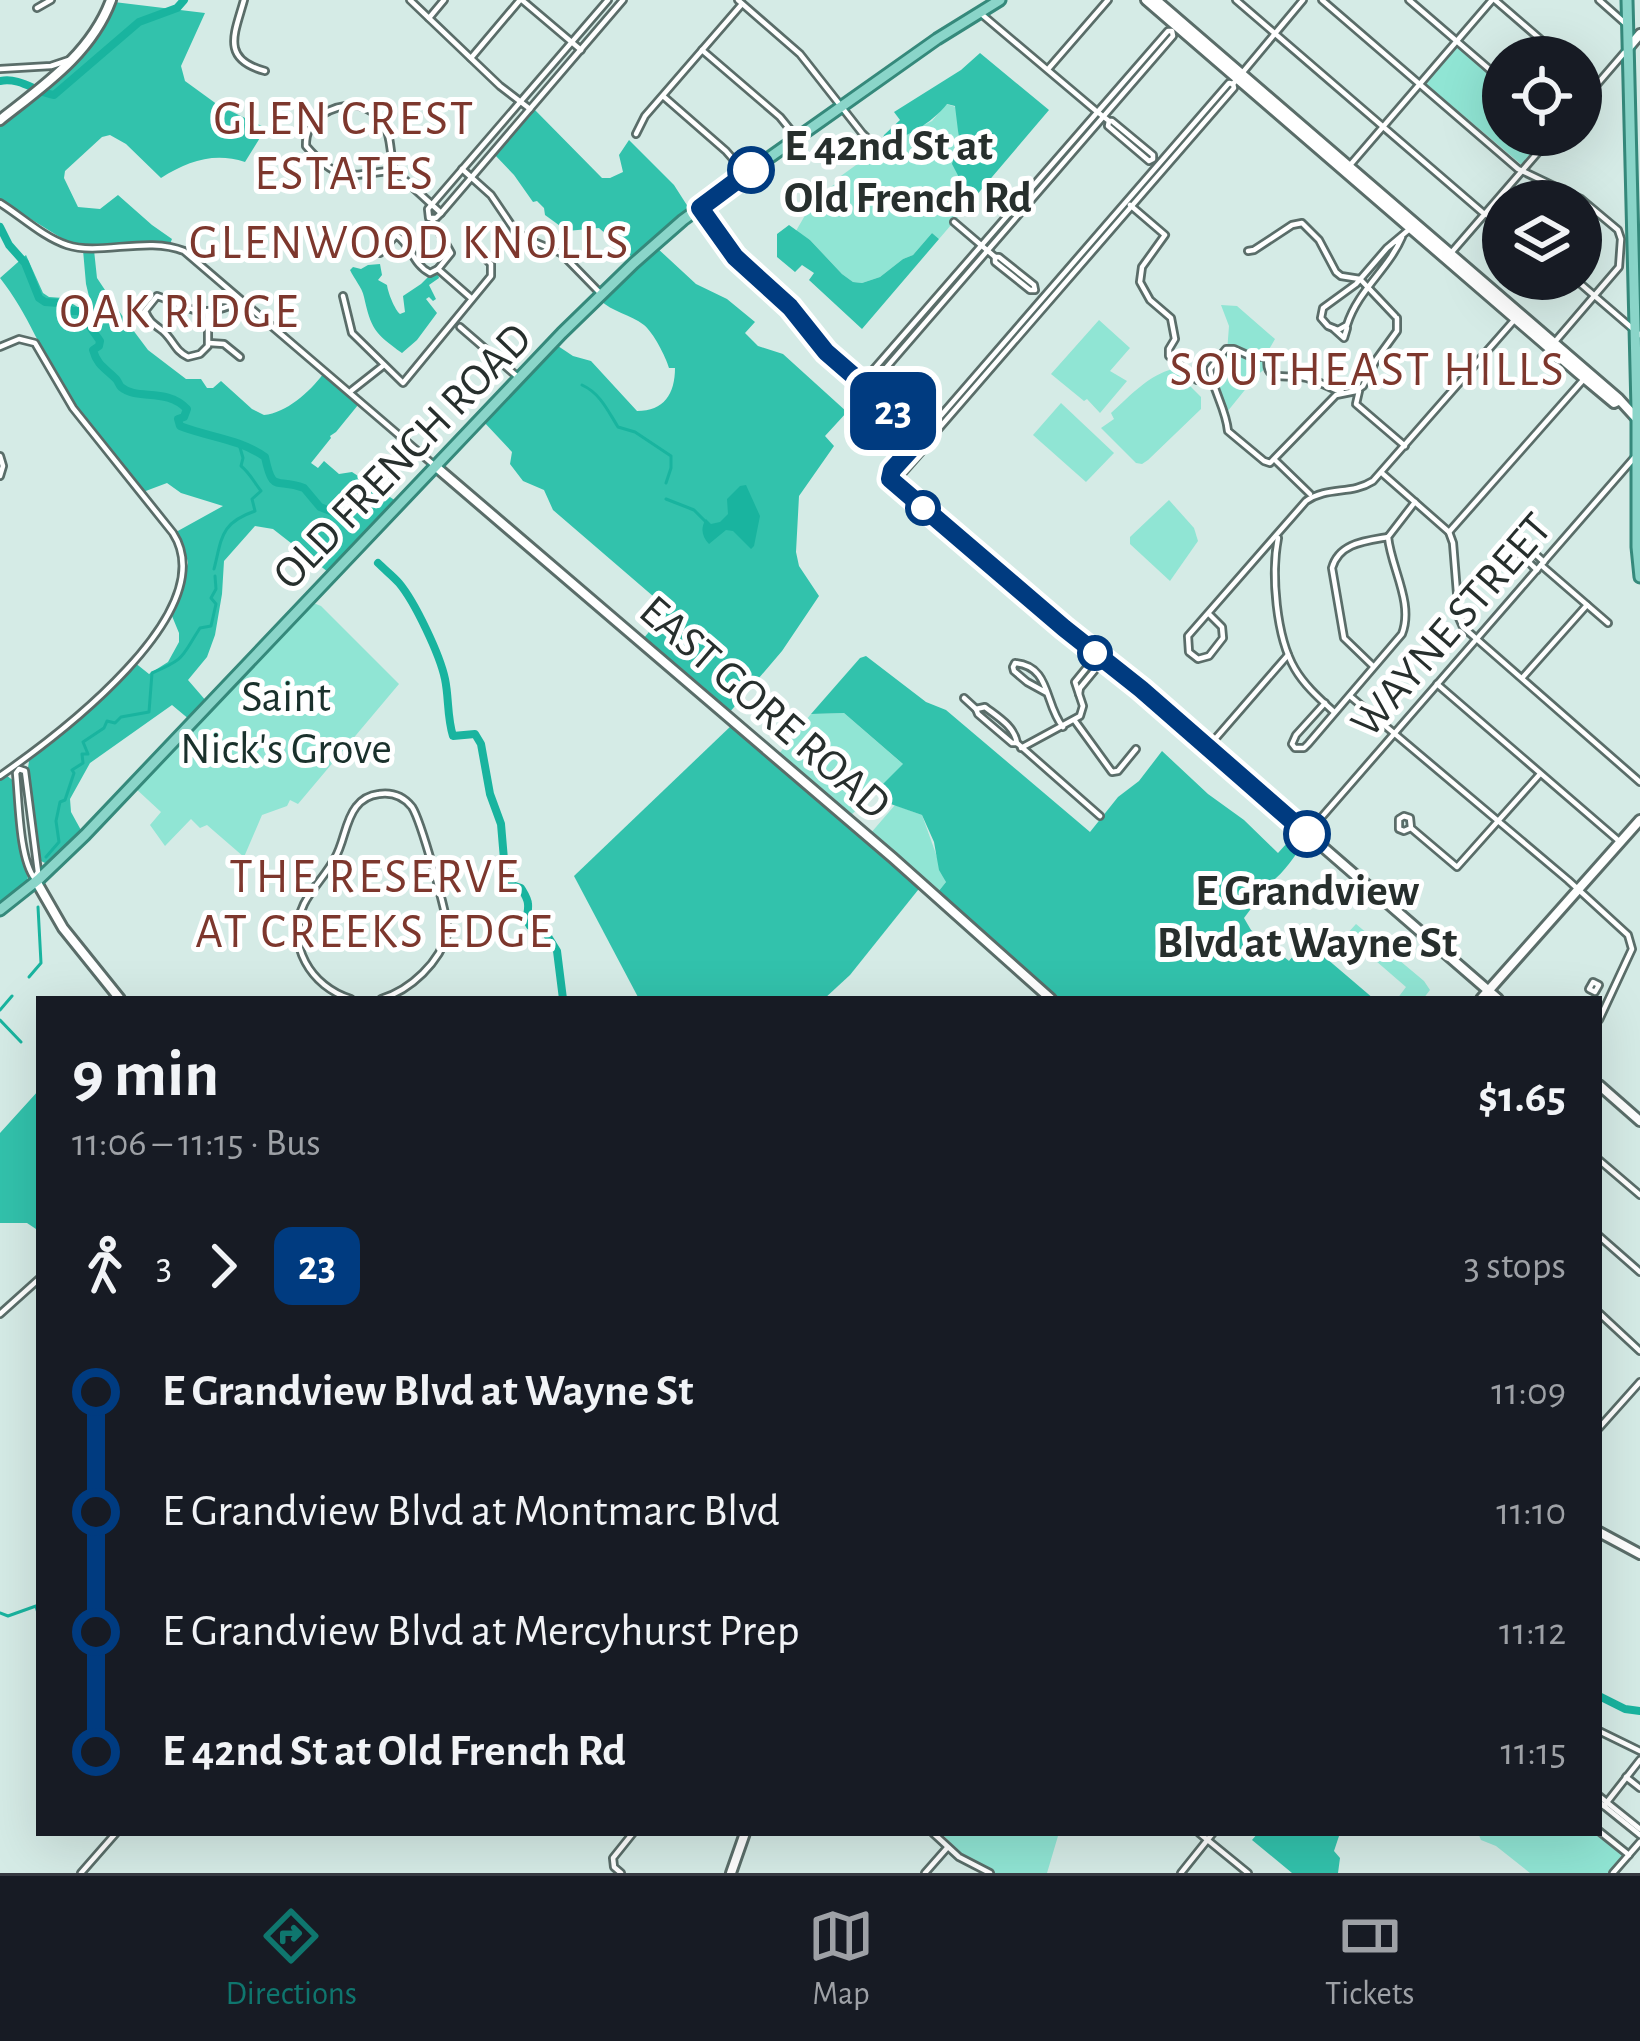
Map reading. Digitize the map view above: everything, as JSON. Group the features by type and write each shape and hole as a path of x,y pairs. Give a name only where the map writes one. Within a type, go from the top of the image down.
{"main road":[{"name":"OLD FRENCH ROAD","path":"0,910 51,868 519,378 662,237 841,106 1000,0"},
{"path":"1627,0 1635,156 1631,246 1638,333 1636,537 1640,577"},
{"path":"35,860 51,868"}],"street":[{"path":"37,8 51,0"},
{"path":"0,120 74,58 97,30 111,0"},
{"path":"244,0 233,45 244,62 265,71"},
{"path":"410,0 530,109"},
{"path":"429,18 444,0"},
{"path":"471,58 521,0 581,50"},
{"path":"380,254 396,235 425,271 438,269 451,253 426,211 608,0"},
{"path":"432,219 623,0"},
{"path":"1048,70 1108,0"},
{"path":"1146,0 1586,376 1618,398 1639,421"},
{"path":"1156,0 1177,27"},
{"path":"1236,0 1482,212"},
{"path":"1303,0 925,439 892,470 891,478 1307,834 1484,995 1640,820"},
{"path":"1322,0 1522,172 1581,199 1618,230 1631,246 1602,287"},
{"path":"1409,0 1482,63"},
{"path":"1347,168 1493,0 1536,36"},
{"path":"1599,0 1628,25"},
{"path":"636,134 740,2 800,54 885,156"},
{"path":"979,12 1158,164"},
{"path":"865,384 1103,117 1168,31 1177,27"},
{"path":"1602,80 1629,59 1640,34"},
{"path":"702,50 780,117 797,138"},
{"path":"0,70 51,66 74,58"},
{"path":"662,96 746,174"},
{"path":"394,170 338,174 308,149 305,136 332,109 350,105 374,112 387,127 394,170 441,213"},
{"path":"1515,180 1535,156"},
{"path":"462,170 491,195 516,232 556,249 601,294"},
{"path":"0,203 67,245 179,249 204,266 233,301 435,466"},
{"path":"1129,204 1165,235 1142,267 1140,282 1150,300 1171,318 1175,339 1169,356 1194,378 1212,379"},
{"path":"700,208 740,262 790,307 826,352 925,439"},
{"path":"1448,256 1482,219"},
{"path":"954,222 995,256 995,262 1046,300"},
{"path":"1248,250 1302,223 1319,239 1336,272 1360,279 1396,317 1396,331 1359,389 1356,404 1405,446"},
{"path":"1402,237 1395,253 1357,300 1347,325 1334,329 1322,318 1323,308 1413,226"},
{"path":"343,296 352,333 403,383 491,276 491,265 483,256"},
{"path":"438,269 471,298"},
{"path":"208,311 209,343 203,352 188,358 175,350 145,310 160,296 186,310 208,311 233,301"},
{"path":"1551,345 1590,300"},
{"path":"1599,300 1638,333"},
{"path":"1208,613 1224,636 1208,657 1198,659 1189,652 1187,639 1208,613 1312,496 1359,489 1382,472 1518,317"},
{"path":"460,327 519,378"},
{"path":"0,346 19,339 35,343 73,408 173,533 183,563 172,610 161,629 76,720 0,776"},
{"path":"209,343 224,344 240,357"},
{"path":"1342,392 1270,464 1228,431 1212,365 1226,349 1234,349 1254,358 1268,355 1268,369 1277,377 1305,377 1342,392 1359,389"},
{"path":"348,393 383,365"},
{"path":"1449,532 1586,376"},
{"name":"WAYNE STREET","path":"1307,834 1637,454"},
{"path":"0,455 0,476"},
{"path":"1276,461 1312,496"},
{"name":"EAST GORE ROAD","path":"435,466 1048,996"},
{"path":"1382,472 1449,532 1454,543 1459,620 1640,782"},
{"path":"1373,667 1344,638 1332,568 1347,547 1388,537 1415,502"},
{"path":"1279,532 1273,567 1288,655 1298,674 1335,712"},
{"path":"1325,703 1296,735 1293,746 1304,748 1406,625 1388,537"},
{"path":"1541,565 1608,623"},
{"path":"1522,679 1587,605"},
{"path":"1208,748 1288,655"},
{"path":"1019,746 1076,721 1082,710 1076,680 1100,657"},
{"path":"1047,693 1016,673 1015,664 1021,662 1040,676 1063,727"},
{"path":"1437,684 1620,843"},
{"path":"1350,696 1628,935 1632,949 1602,1014"},
{"path":"964,698 1004,722 1019,746 1100,816"},
{"path":"1076,721 1112,772 1136,749"},
{"path":"19,766 25,771 38,872 35,879"},
{"path":"19,766 16,773 29,872 70,938 118,996"},
{"path":"1411,828 1457,867 1540,774"},
{"path":"344,996 316,978 301,953 302,909 339,852 357,805 370,796 388,793 404,799 414,811 448,924 439,953 411,984 390,996"},
{"path":"1599,989 1612,995"},
{"path":"326,996 330,990"},
{"path":"1602,1088 1640,1120"},
{"path":"1602,1163 1640,1196"},
{"path":"1602,1239 1640,1272"},
{"path":"0,1314 36,1283"},
{"path":"1602,1316 1640,1351"},
{"path":"1602,1425 1640,1382"},
{"path":"1602,1534 1640,1554"},
{"path":"1602,1733 1640,1755 1602,1801 1640,1835 1613,1873"},
{"path":"1626,1777 1640,1788"},
{"path":"1602,1833 1629,1855"},
{"path":"81,1873 113,1836"},
{"path":"620,1873 613,1862 630,1836"},
{"path":"731,1873 744,1836"},
{"path":"936,1836 959,1857 990,1873"},
{"path":"1202,1836 1248,1873"},
{"path":"1181,1873 1211,1836"},
{"path":"925,1873 947,1847"}],"green space":[{"path":"1455,46 1482,68 1482,131 1425,83"},
{"path":"946,104 956,107 959,166 975,197 939,239 932,233 913,255 880,277 853,282 796,231 834,181 885,144 932,121"},
{"path":"1511,156 1532,156 1523,166"},
{"path":"1221,305 1237,306 1275,339 1264,358 1265,369 1227,412 1213,377 1227,352 1229,326"},
{"path":"1099,320 1130,348 1110,371 1127,381 1100,413 1051,374"},
{"path":"1173,369 1201,397 1201,409 1148,460 1136,463 1101,428 1141,386"},
{"path":"1061,403 1114,453 1086,482 1033,435"},
{"path":"1169,500 1194,528 1198,541 1170,581 1130,544 1130,537"},
{"name":"Saint Nick's Grove","path":"311,602 321,606 399,684 298,804 290,800 287,806 262,815 244,857 207,825 200,828 191,819 165,846 150,825 161,812 134,787"},
{"path":"844,713 904,765 849,817 778,755 811,714"},
{"path":"895,805 922,815 946,882 938,892 870,834"},
{"path":"1356,924 1430,990 1425,996 1399,996 1406,987 1346,935"},
{"path":"944,1836 1058,1836 1047,1873 993,1873"},
{"path":"1479,1836 1600,1836 1624,1857 1611,1873 1530,1873"}],"shaded area":[{"path":"114,2 205,13 181,66 185,81 218,105 266,128 245,162 202,160 161,178 110,135 65,171 78,207 100,209 118,195 172,239 170,244 71,244 0,200 0,125 88,52"},
{"path":"980,53 1049,110 975,197 952,164 959,139 955,106 947,104 917,129 881,144 900,120 894,112"},
{"path":"533,108 602,178 623,172 619,155 629,140 674,185 690,210 633,258 599,228 567,231 545,215 544,208 533,202 494,154"},
{"path":"789,225 842,274 862,283 913,255 932,233 939,239 862,329 809,280 814,273 802,265 795,272 777,257 777,234"},
{"path":"656,247 696,284 727,299 755,322 745,333 758,346 783,354 847,412 825,436 834,446 799,496 796,552 799,566 819,596 782,651 729,713 643,639 668,609 553,510 544,490 523,481 510,464 512,452 483,421 555,344 591,361 637,411 654,408 666,399 675,368 669,368 644,325 600,300"},
{"path":"83,250 94,250 97,278 148,350 186,379 201,379 207,388 221,381 264,415 297,400 323,374 358,405 311,463 318,468 324,461 339,474 352,472 396,501 328,572 273,529 255,526 224,561 215,635 207,657 188,680 207,702 190,720 172,705 90,763 70,799 82,832 45,863 36,850 29,761 82,718 134,662 149,674 168,662 179,642 172,616 188,563 176,532 223,506 181,493 167,483 143,492 67,394 0,278 26,255 43,293 86,312 92,309"},
{"path":"380,264 378,280 387,285 400,314 405,312 403,296 430,275 439,278 429,285 436,299 426,299 437,313 402,353 375,329 350,270"},
{"path":"746,485 760,516 754,546 751,549 726,530 709,544 703,532 706,519 711,524 720,522 728,514 727,499"},
{"path":"866,656 926,702 946,710 1090,832 1162,751 1278,853 1297,832 1306,841 1265,886 1244,918 1251,930 1289,961 1306,941 1370,996 1054,996 938,892 946,882 922,815 874,793 903,764 844,713 811,714"},
{"path":"733,724 922,885 850,975 827,996 637,996 574,876"},
{"path":"6,775 15,782 28,877 25,886 0,906 0,779"},
{"path":"36,1093 36,1229 27,1223 0,1223 0,1133"},
{"path":"1255,1836 1339,1836 1334,1851 1340,1858 1338,1873 1292,1873 1252,1840"}],"waterway":[{"path":"0,81 15,81 54,95 139,22 177,8 184,0"},
{"path":"0,227 25,263 39,298 79,311 100,341 93,350 97,359 121,387 179,402 187,409 178,419 180,426 255,451 265,457 273,481 304,488 320,507 343,520"},
{"path":"582,385 599,398 618,427 635,432 671,456 666,483"},
{"path":"214,569 224,533 255,511 252,499 261,491 241,466 239,444"},
{"path":"666,499 694,510 705,521"},
{"path":"378,563 397,580 432,643 445,679 453,736 475,734 481,744 501,824 506,883 521,888 530,926 544,930 557,951 563,996"},
{"path":"46,857 59,842 56,821 72,770 83,763 82,754 88,754 83,742 107,721 115,723 121,717 149,712 152,673 178,660 200,628 211,626 215,576"},
{"path":"29,977 41,963 38,907"},
{"path":"0,1010 12,996"},
{"path":"0,1020 21,1042"},
{"path":"0,1613 8,1616 36,1606"},
{"path":"1602,1698 1640,1711"}],"bus line":[{"name":"23","path":"751,170 700,208 735,257 790,307 826,352 923,436 892,470 890,479 1307,834"}],"place":[{"name":"E 42nd St at Old French Rd","path":"751,170"},
{"name":"E Grandview Blvd at Wayne St","path":"1307,834"}],"district":[{"name":"GLEN CREST ESTATES","path":"345,144"},
{"name":"GLENWOOD KNOLLS","path":"410,241"},
{"name":"OAK RIDGE","path":"180,310"},
{"name":"SOUTHEAST HILLS","path":"1368,368"},
{"name":"THE RESERVE AT CREEKS EDGE","path":"375,902"}]}
